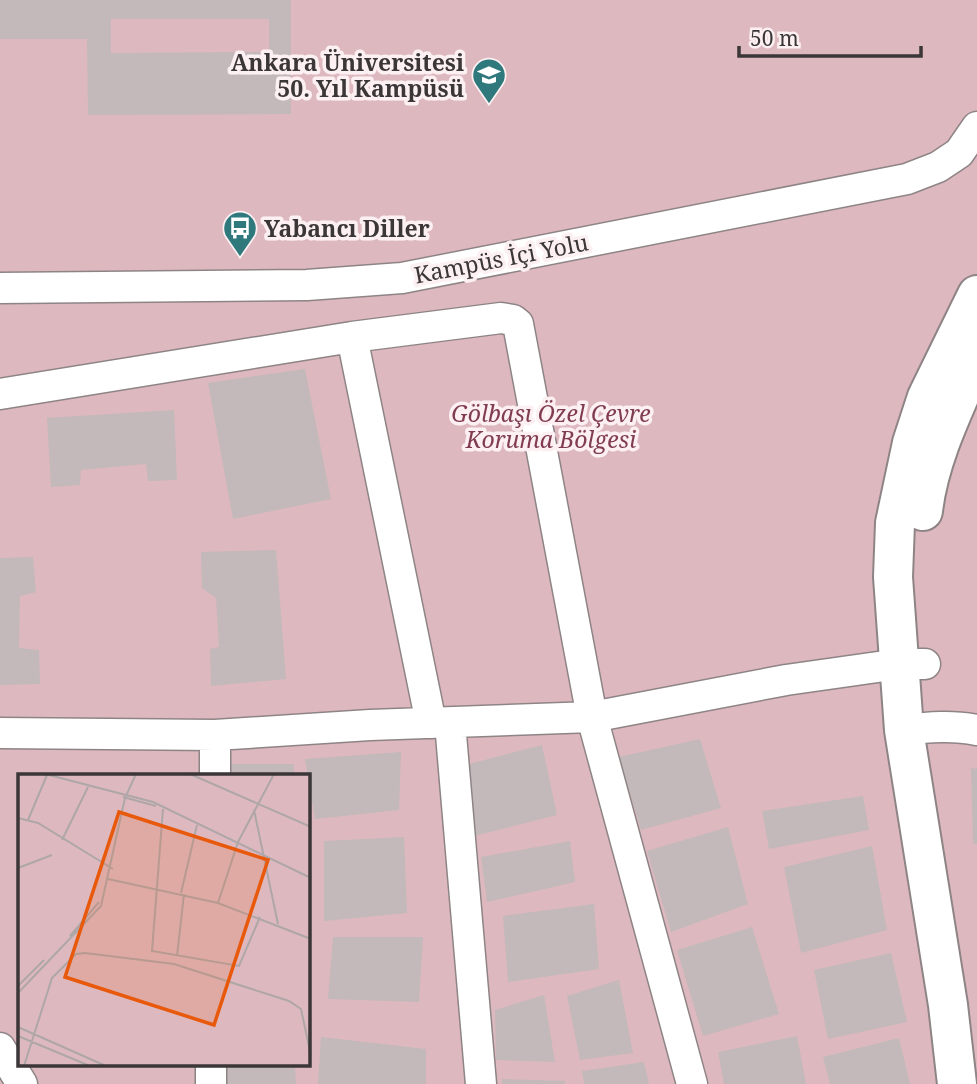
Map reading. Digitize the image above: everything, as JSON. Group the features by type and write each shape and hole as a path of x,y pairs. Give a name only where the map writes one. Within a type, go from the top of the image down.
{"street":[{"name":"Kampüs İçi Yolu","path":"0,288 307,285 402,278 907,179 938,167 959,153 977,127"},
{"path":"957,1084 912,664 893,577 895,523 912,443 927,397 977,295"},
{"path":"0,394 352,337 501,318 513,320 518,324 592,717 692,1084"},
{"path":"352,337 440,723 481,1084"},
{"path":"912,664 920,617 920,545 924,502 945,432 977,356"},
{"path":"0,733 215,735 592,717 786,680 912,664"},
{"path":"917,728 962,727 977,730"},
{"path":"917,728 977,1048"},
{"path":"215,735 215,774"},
{"path":"0,1048 22,1084"},
{"path":"211,1066 211,1084"}],"green space":[{"name":"Gölbaşı Özel Çevre Koruma Bölgesi","path":"0,0 977,0 977,1084 0,1084"}],"building":[{"path":"0,0 291,0 291,114 88,115 87,39 0,39","holes":["111,19 269,19 269,52 111,53"]},
{"path":"305,369 331,499 233,519 208,383"},
{"path":"174,410 177,480 148,481 146,464 81,470 80,485 51,487 47,418"},
{"path":"276,550 286,679 211,686 210,649 219,647 216,598 202,588 201,552"},
{"path":"33,557 36,592 20,596 19,648 39,650 40,684 0,685 0,558"},
{"path":"700,739 721,808 641,830 619,757"},
{"path":"542,745 557,815 474,836 469,764"},
{"path":"401,752 399,810 315,819 310,774 308,774 305,759"},
{"path":"227,764 294,764 294,774 226,774"},
{"path":"971,768 977,769 977,844 973,844"},
{"path":"863,796 869,830 769,849 762,811"},
{"path":"728,827 748,904 671,932 647,851"},
{"path":"404,837 407,913 324,921 324,841"},
{"path":"570,841 575,882 487,902 481,857"},
{"path":"872,846 887,930 801,953 784,867"},
{"path":"594,904 599,969 508,982 503,916"},
{"path":"752,927 779,1014 703,1036 677,950"},
{"path":"333,937 423,937 419,1002 328,999"},
{"path":"891,953 907,1022 828,1039 814,970"},
{"path":"619,980 633,1053 580,1060 567,996"},
{"path":"544,995 555,1062 496,1060 495,1010"},
{"path":"797,1036 806,1084 724,1084 718,1052"},
{"path":"321,1037 426,1049 426,1084 318,1084"},
{"path":"899,1038 910,1084 830,1084 823,1057"},
{"path":"644,1062 649,1084 584,1084 582,1071"},
{"path":"221,1066 295,1066 296,1084 221,1084"},
{"path":"502,1079 565,1081 565,1084 502,1084"}],"place":[{"name":"Ankara Üniversitesi 50. Yıl Kampüsü","path":"489,105"},
{"name":"Yabancı Diller","path":"240,258"}]}
